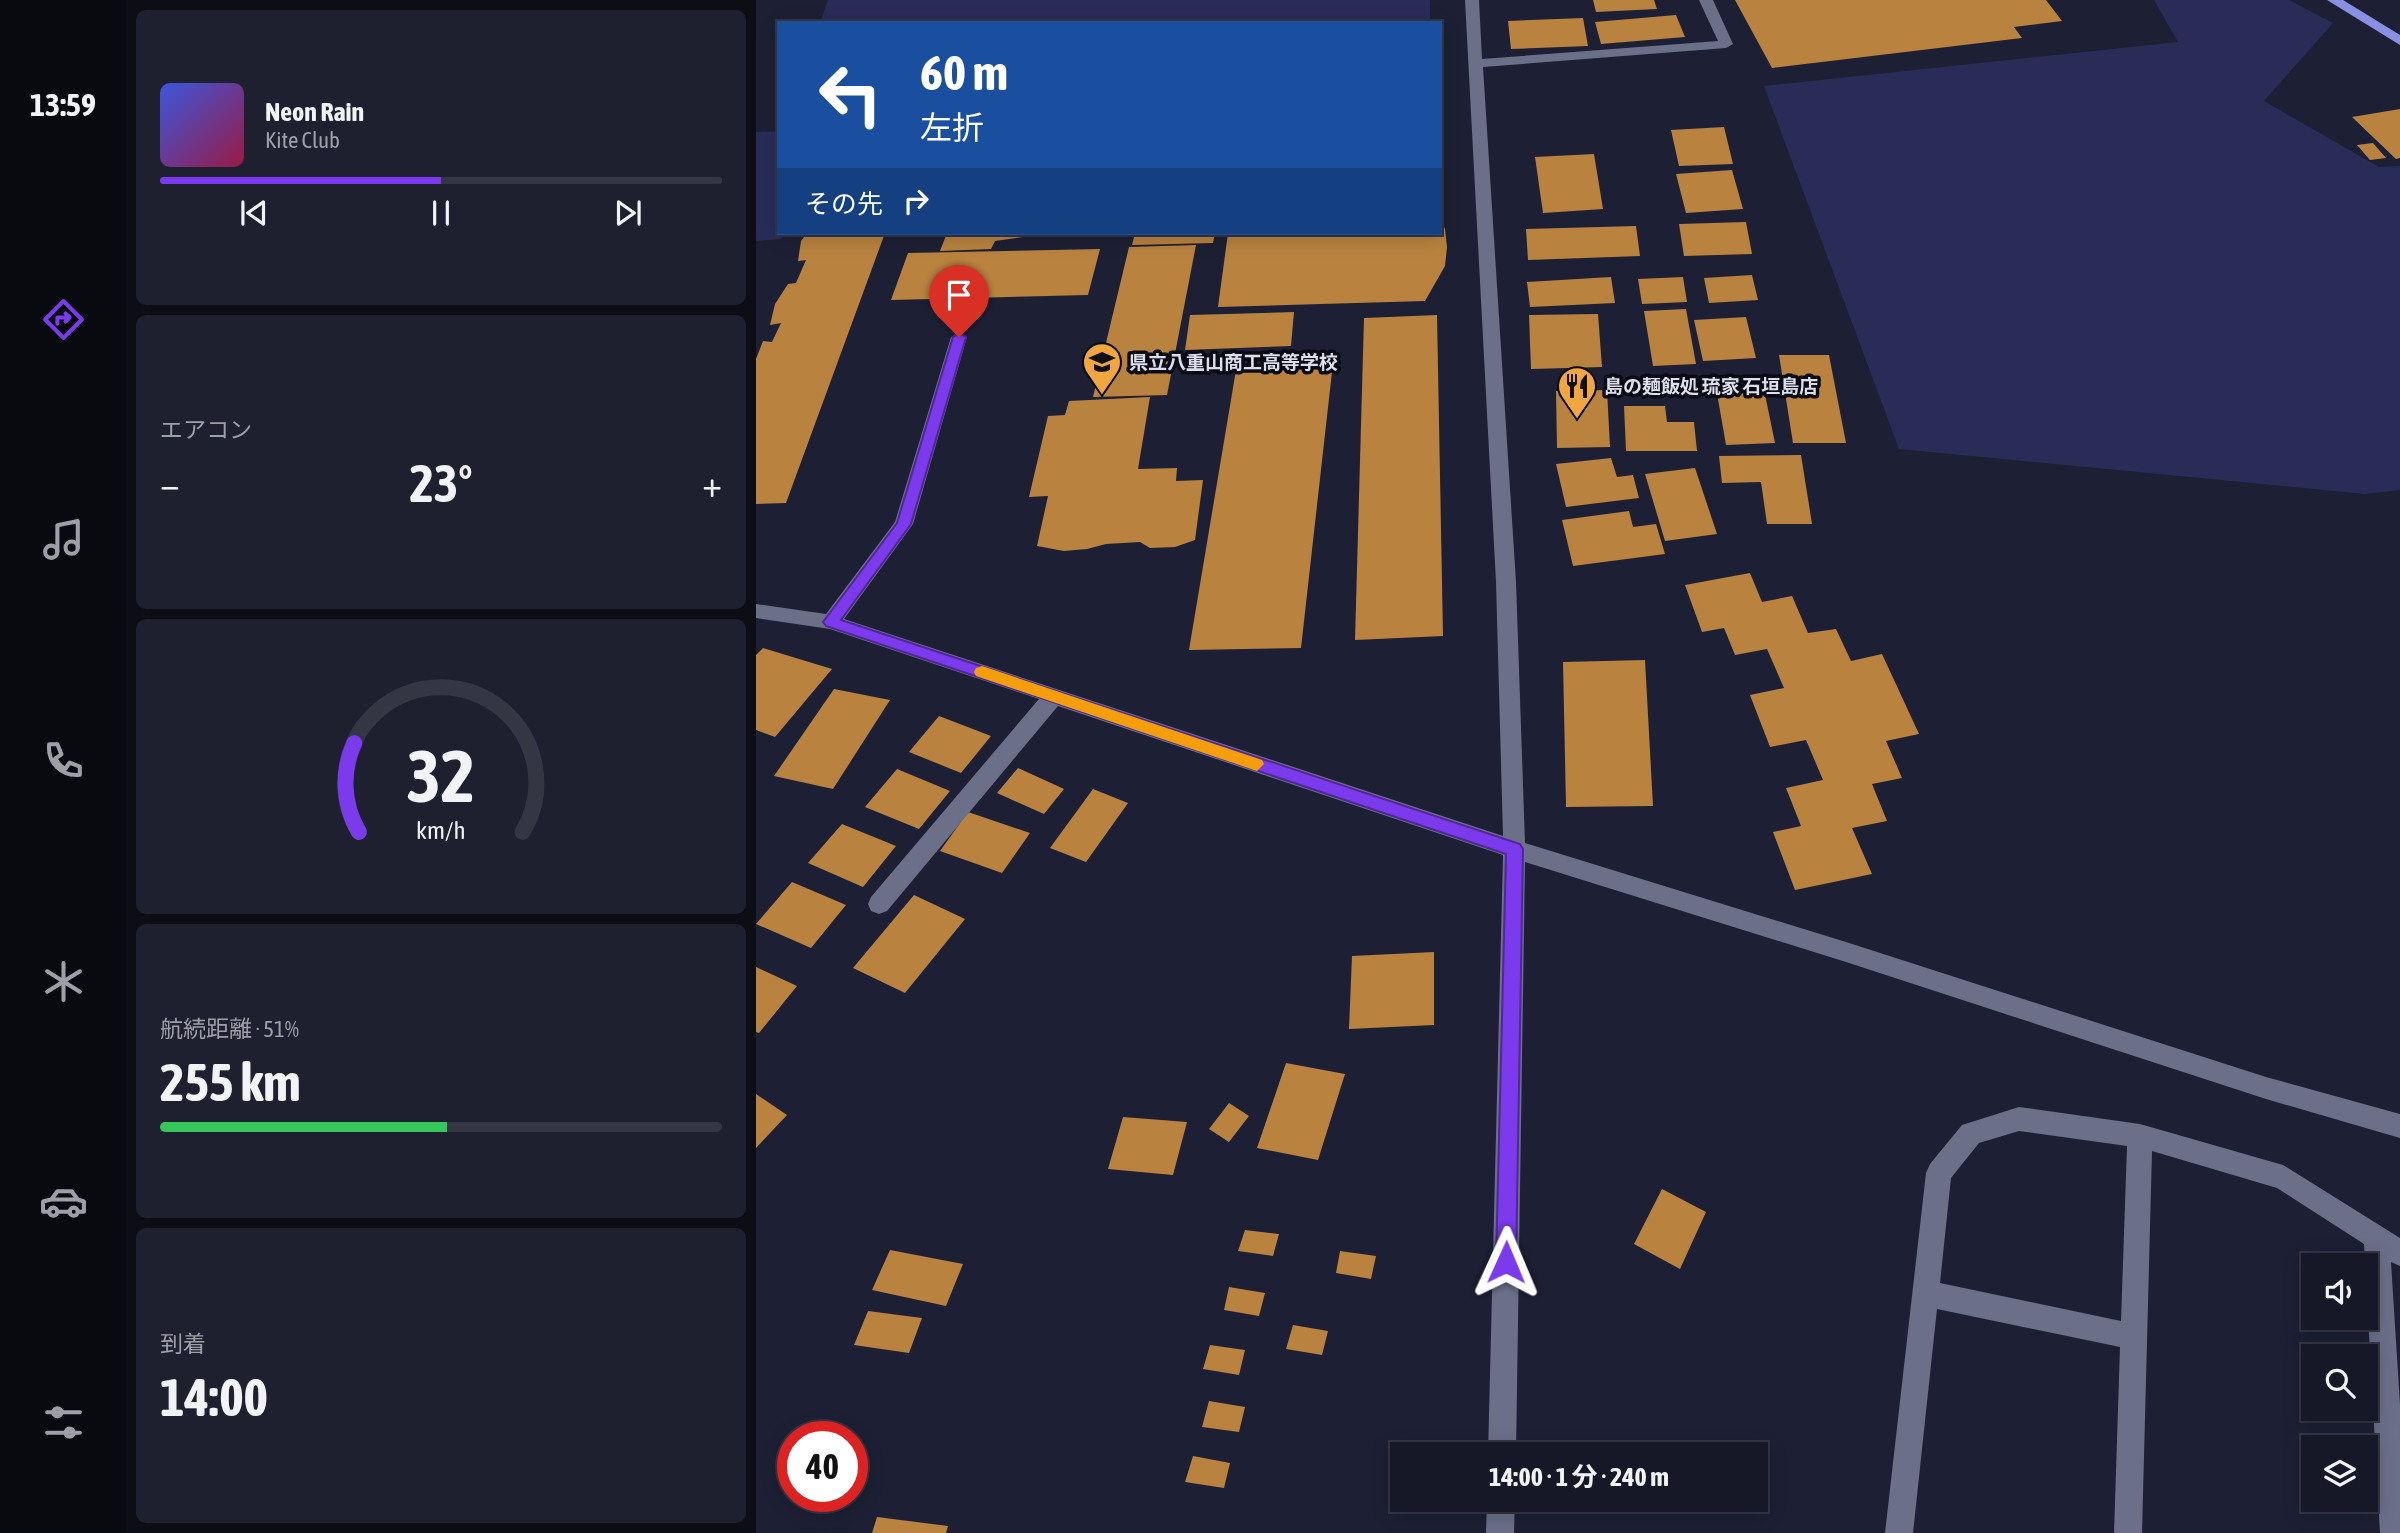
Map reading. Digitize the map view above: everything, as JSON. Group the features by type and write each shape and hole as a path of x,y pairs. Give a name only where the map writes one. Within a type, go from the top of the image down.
{"highway":[{"path":"2334,0 2400,41"}],"street":[{"path":"1472,0 1506,582 1514,849 1502,1442"},
{"path":"1474,64 1726,44 1706,0"},
{"path":"831,622 904,524 959,337"},
{"path":"756,611 831,622 1514,849 1846,952 2266,1088 2400,1126"},
{"path":"879,904 1053,696"},
{"path":"1899,1533 1939,1174 1971,1133 2019,1119 2140,1136 2283,1177 2400,1253"},
{"path":"2128,1533 2140,1136"},
{"path":"2376,1237 2390,1322 2394,1533"},
{"path":"1925,1293 2134,1337"},
{"path":"1500,1533 1501,1512"}],"shaded area":[{"path":"828,0 1430,0 1430,21 821,21"},
{"path":"2154,0 2289,0 2333,23 2264,101 2379,167 2400,166 2400,490 2365,494 1899,449 1764,86 2178,42"},
{"path":"777,131 777,235 784,235 782,239 756,241 756,132"}],"building":[{"path":"1593,0 1654,0 1657,9 1596,12"},
{"path":"1735,0 2046,0 2062,21 2014,27 2022,38 1772,68"},
{"path":"1676,15 1685,37 1601,44 1595,22"},
{"path":"1583,18 1588,46 1511,49 1508,21"},
{"path":"2400,109 2400,158 2396,159 2352,117"},
{"path":"1724,127 1733,164 1679,166 1671,130"},
{"path":"2373,143 2386,158 2370,160 2357,145"},
{"path":"1594,154 1603,209 1543,213 1535,157"},
{"path":"1732,170 1743,209 1686,213 1676,174"},
{"path":"1746,222 1752,254 1684,256 1679,224"},
{"path":"1442,223 1445,229 1445,266 1425,301 1218,307 1228,235 1442,235"},
{"path":"1636,226 1640,256 1528,260 1526,229"},
{"path":"806,235 884,235 786,503 756,504 756,359 763,341 772,342 781,323 770,325 775,304 788,284 796,283 806,260 798,261 801,241"},
{"path":"946,235 1038,235 995,241 991,249 940,251"},
{"path":"1134,235 1215,235 1213,243 1132,245"},
{"path":"1196,245 1167,395 1093,397 1129,247"},
{"path":"1100,249 1088,295 891,300 908,253"},
{"path":"1752,275 1758,300 1709,303 1704,278"},
{"path":"1611,277 1615,303 1530,307 1527,282"},
{"path":"1683,277 1687,302 1642,304 1638,279"},
{"path":"1686,309 1696,364 1653,366 1644,311"},
{"path":"1294,312 1291,346 1185,350 1190,315"},
{"path":"1598,314 1602,367 1531,369 1529,315"},
{"path":"1437,315 1443,636 1355,640 1364,318"},
{"path":"1746,317 1756,358 1703,361 1694,320"},
{"path":"1779,355 1829,355 1846,443 1793,443"},
{"path":"1333,363 1301,648 1189,650 1237,364"},
{"path":"1762,380 1775,443 1726,445 1715,382"},
{"path":"1607,390 1610,447 1557,448 1556,391"},
{"path":"1150,397 1138,469 1177,468 1176,481 1203,480 1195,540 1175,547 1150,548 1140,542 1064,551 1037,546 1048,496 1029,497 1048,416 1065,415 1069,401"},
{"path":"1624,406 1665,406 1667,422 1694,422 1697,451 1626,451"},
{"path":"1801,455 1812,524 1767,524 1761,482 1722,483 1719,456"},
{"path":"1611,458 1617,477 1633,475 1639,498 1566,507 1556,464"},
{"path":"1695,468 1717,534 1665,541 1645,474"},
{"path":"1629,511 1633,527 1656,524 1665,554 1573,566 1562,520"},
{"path":"1750,573 1762,602 1792,596 1808,633 1836,629 1851,661 1882,654 1919,734 1886,741 1902,778 1872,784 1887,821 1852,828 1872,874 1795,890 1773,832 1801,826 1786,788 1823,780 1806,740 1770,747 1750,695 1784,688 1767,649 1735,655 1724,628 1702,632 1685,585"},
{"path":"763,648 832,669 775,737 756,730 756,655"},
{"path":"1645,660 1653,806 1566,807 1563,662"},
{"path":"834,689 890,700 833,789 774,776"},
{"path":"939,716 991,736 961,773 909,752"},
{"path":"1018,768 1064,789 1044,814 997,793"},
{"path":"897,769 950,791 919,829 865,807"},
{"path":"1093,789 1128,803 1086,862 1050,848"},
{"path":"968,812 1030,833 1002,873 940,851"},
{"path":"842,824 896,846 863,887 808,863"},
{"path":"792,882 846,905 811,948 756,924"},
{"path":"914,895 965,919 905,993 853,968"},
{"path":"1434,952 1434,1025 1349,1029 1352,956"},
{"path":"756,967 797,986 759,1033 756,1032"},
{"path":"1286,1063 1345,1074 1318,1160 1257,1148"},
{"path":"756,1094 787,1115 756,1148"},
{"path":"1229,1103 1249,1116 1229,1142 1209,1129"},
{"path":"1123,1117 1187,1122 1173,1175 1108,1169"},
{"path":"1662,1189 1706,1212 1680,1269 1634,1244"},
{"path":"1245,1230 1279,1234 1273,1256 1238,1251"},
{"path":"890,1250 963,1264 946,1306 872,1290"},
{"path":"1340,1251 1376,1256 1371,1279 1336,1273"},
{"path":"1229,1287 1265,1293 1259,1316 1224,1310"},
{"path":"868,1311 922,1318 909,1353 854,1345"},
{"path":"1293,1325 1328,1331 1322,1355 1286,1349"},
{"path":"1210,1345 1245,1350 1239,1375 1203,1369"},
{"path":"1209,1401 1245,1407 1239,1432 1202,1427"},
{"path":"1193,1456 1230,1463 1224,1488 1185,1482"},
{"path":"877,1517 948,1526 946,1533 872,1533"}],"slow traffic":[{"path":"982,672 1257,764"}],"place":[{"name":"県立八重山商工高等学校","path":"1102,396"},
{"name":"島の麺飯処 琉家 石垣島店","path":"1577,420"}],"route":[{"path":"959,337 904,524 831,622 1514,849 1506,1262"}]}
